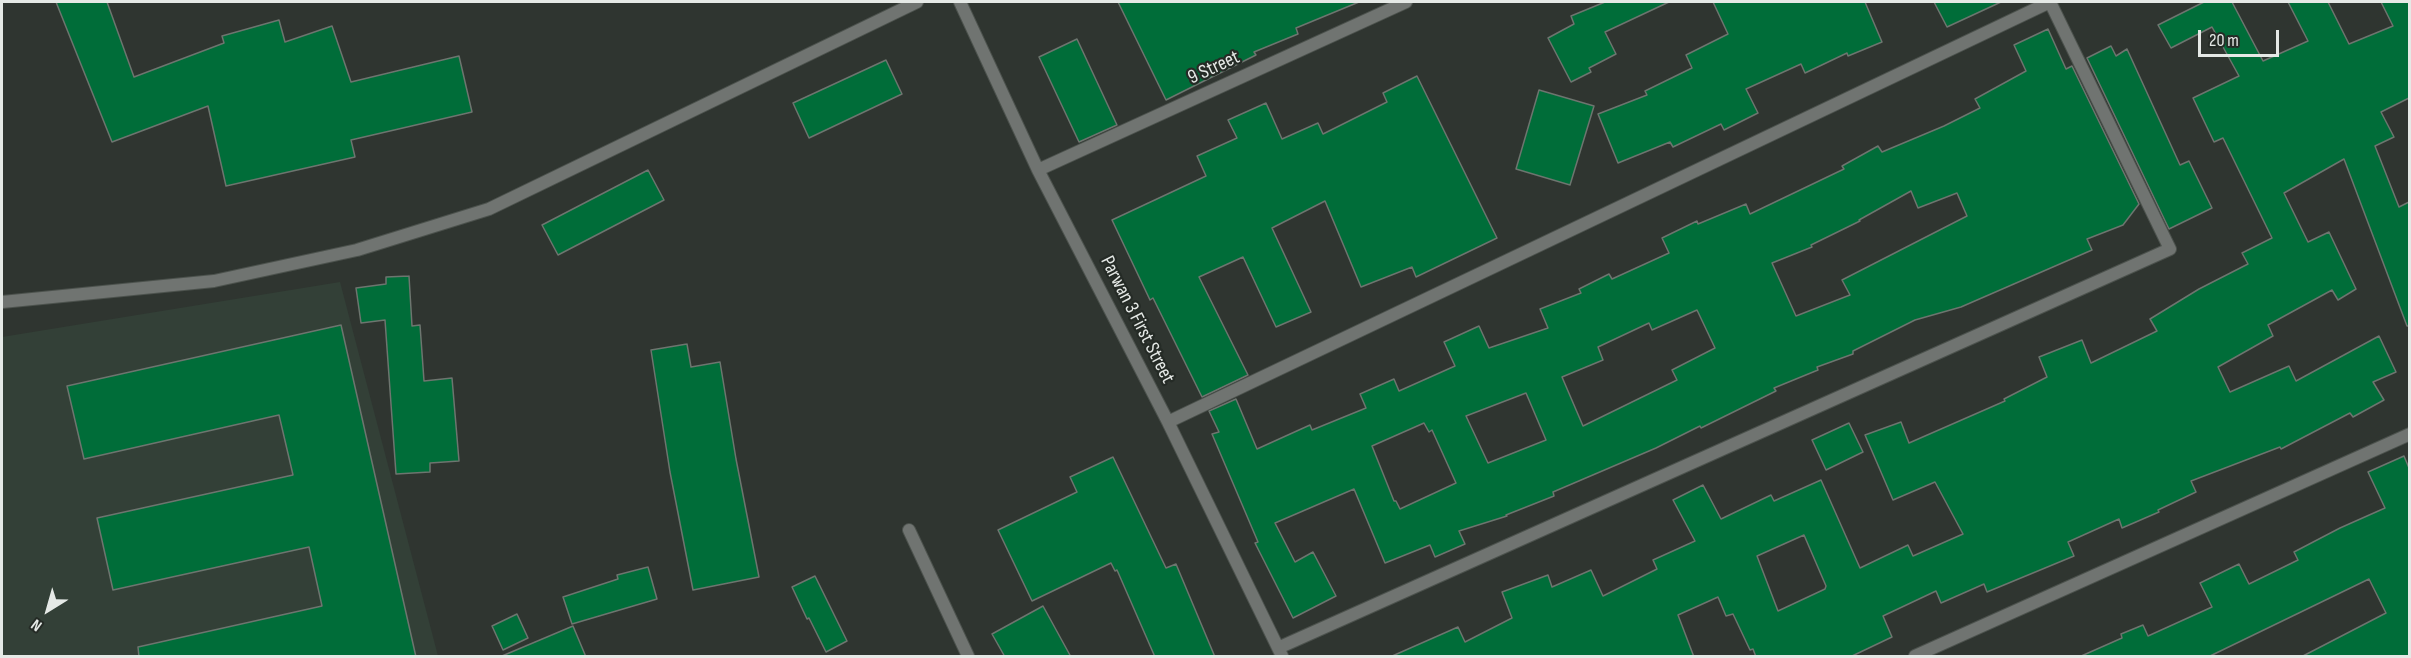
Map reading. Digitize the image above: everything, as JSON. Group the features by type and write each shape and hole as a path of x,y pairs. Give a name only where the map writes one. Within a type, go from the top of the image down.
{"street":[{"path":"2,302 213,281 357,249 489,209 917,2"},
{"name":"Parwan 3 First Street","path":"960,2 1038,170 1168,422 1280,652"},
{"name":"9 Street","path":"1038,170 1406,2"},
{"path":"1168,422 2050,2 2170,249 1280,652"},
{"path":"1915,657 2409,434"},
{"path":"909,530 968,657"}],"shaded area":[{"path":"340,282 438,656 2,656 2,337"}],"building":[{"path":"56,2 107,2 134,77 224,43 222,36 279,20 285,42 332,26 351,82 459,56 472,112 351,140 355,157 226,186 208,106 112,142"},
{"path":"1118,2 1359,2 1296,28 1298,34 1254,52 1256,55 1166,100"},
{"path":"1605,2 1669,2 1605,32 1616,54 1589,68 1591,72 1571,82 1548,38 1574,24 1571,16"},
{"path":"1713,2 1865,2 1882,42 1848,56 1847,53 1805,73 1801,64 1746,89 1758,113 1724,130 1721,124 1673,147 1670,142 1618,163 1598,114 1647,95 1645,91 1692,68 1686,55 1728,34"},
{"path":"1934,2 2001,2 1947,27"},
{"path":"2204,2 2232,2 2263,61 2308,41 2288,2 2328,2 2349,44 2393,26 2381,2 2409,2 2409,98 2381,112 2394,137 2375,146 2399,207 2409,202 2409,326 2407,326 2344,159 2284,193 2308,242 2329,232 2356,289 2338,300 2332,290 2268,325 2273,336 2218,367 2230,392 2289,366 2296,381 2379,336 2396,372 2373,382 2384,400 2353,417 2350,413 2281,449 2280,447 2191,481 2196,492 2158,510 2159,512 2122,528 2119,519 2068,542 2074,556 1987,592 1984,584 1941,603 1936,591 1883,616 1892,637 1850,657 1756,657 1753,649 1750,650 1733,614 1726,616 1718,597 1678,615 1694,657 1390,657 1458,627 1465,642 1512,618 1502,592 1548,575 1552,587 1591,570 1603,596 1657,569 1653,560 1695,541 1673,500 1703,485 1721,519 1771,495 1774,501 1821,480 1860,568 1908,545 1913,556 1963,534 1935,482 1893,500 1865,435 1901,422 1909,443 2005,401 2004,399 2047,377 2039,357 2082,340 2091,363 2157,331 2150,319 2199,289 2248,264 2242,253 2272,238 2223,138 2214,142 2193,98 2239,76 2212,27 2171,48 2158,25","holes":["1804,535 1826,586 1825,589 1778,611 1757,556"]},
{"path":"2048,29 2066,69 2072,66 2139,204 2123,225 2087,239 2092,250 1961,307 1915,320 1853,351 1853,354 1817,367 1818,370 1774,388 1776,391 1701,428 1700,426 1656,448 1553,492 1554,496 1507,516 1459,531 1465,544 1435,557 1430,545 1385,563 1354,489 1275,523 1295,562 1313,552 1336,596 1293,618 1255,543 1258,542 1212,434 1219,432 1209,411 1236,399 1257,449 1310,425 1312,430 1366,408 1360,394 1394,379 1399,391 1455,366 1444,342 1479,326 1489,348 1548,328 1540,309 1581,293 1579,289 1609,274 1612,279 1669,253 1662,238 1697,221 1698,224 1746,204 1750,214 1844,169 1842,166 1878,146 1882,152 1980,108 1975,99 2026,71 2014,45","holes":["1911,191 1918,208 1957,193 1967,216 1842,280 1850,295 1796,316 1772,263 1812,247 1811,245","1697,310 1715,348 1672,370 1677,380 1583,426 1562,377 1603,360 1598,347 1649,323 1652,330","1526,393 1546,440 1488,463 1466,416","1424,423 1429,432 1432,430 1456,483 1400,509 1394,501 1372,446"]},
{"path":"1077,39 1117,125 1079,142 1039,57"},
{"path":"2111,46 2116,56 2127,49 2180,165 2189,161 2212,208 2169,229 2087,58"},
{"path":"886,60 902,94 809,138 793,103"},
{"path":"1417,76 1497,238 1416,277 1412,267 1361,287 1325,201 1272,228 1311,312 1276,327 1243,257 1199,277 1248,375 1202,397 1153,298 1150,300 1112,220 1206,176 1197,156 1237,138 1228,120 1266,103 1282,139 1318,123 1323,134 1387,102 1383,93"},
{"path":"1539,90 1594,106 1570,185 1516,169"},
{"path":"648,170 664,200 558,255 542,225"},
{"path":"409,276 412,326 420,325 424,381 452,378 459,461 430,463 430,472 396,474 385,320 361,323 356,288 386,284 386,277"},
{"path":"341,325 416,657 139,657 138,647 322,606 309,547 113,590 97,518 293,475 279,415 84,459 67,386"},
{"path":"687,344 691,367 720,362 759,577 693,590 670,472 651,350"},
{"path":"1849,423 1863,452 1826,470 1812,440"},
{"path":"2404,456 2409,468 2409,657 2301,657 2386,613 2369,579 2208,657 2079,657 2122,638 2121,634 2143,625 2148,636 2212,607 2200,583 2239,564 2249,584 2298,560 2294,552 2385,508 2368,472"},
{"path":"1113,457 1166,568 1176,564 1215,657 1155,657 1117,570 1115,571 1111,563 1032,601 998,530 1077,492 1070,477"},
{"path":"648,567 657,599 572,624 563,597 618,579 617,575"},
{"path":"815,576 847,641 826,652 792,587"},
{"path":"1043,606 1071,657 1005,657 992,634"},
{"path":"517,614 528,638 503,650 492,626"},
{"path":"573,626 586,657 502,657 502,656"}]}
